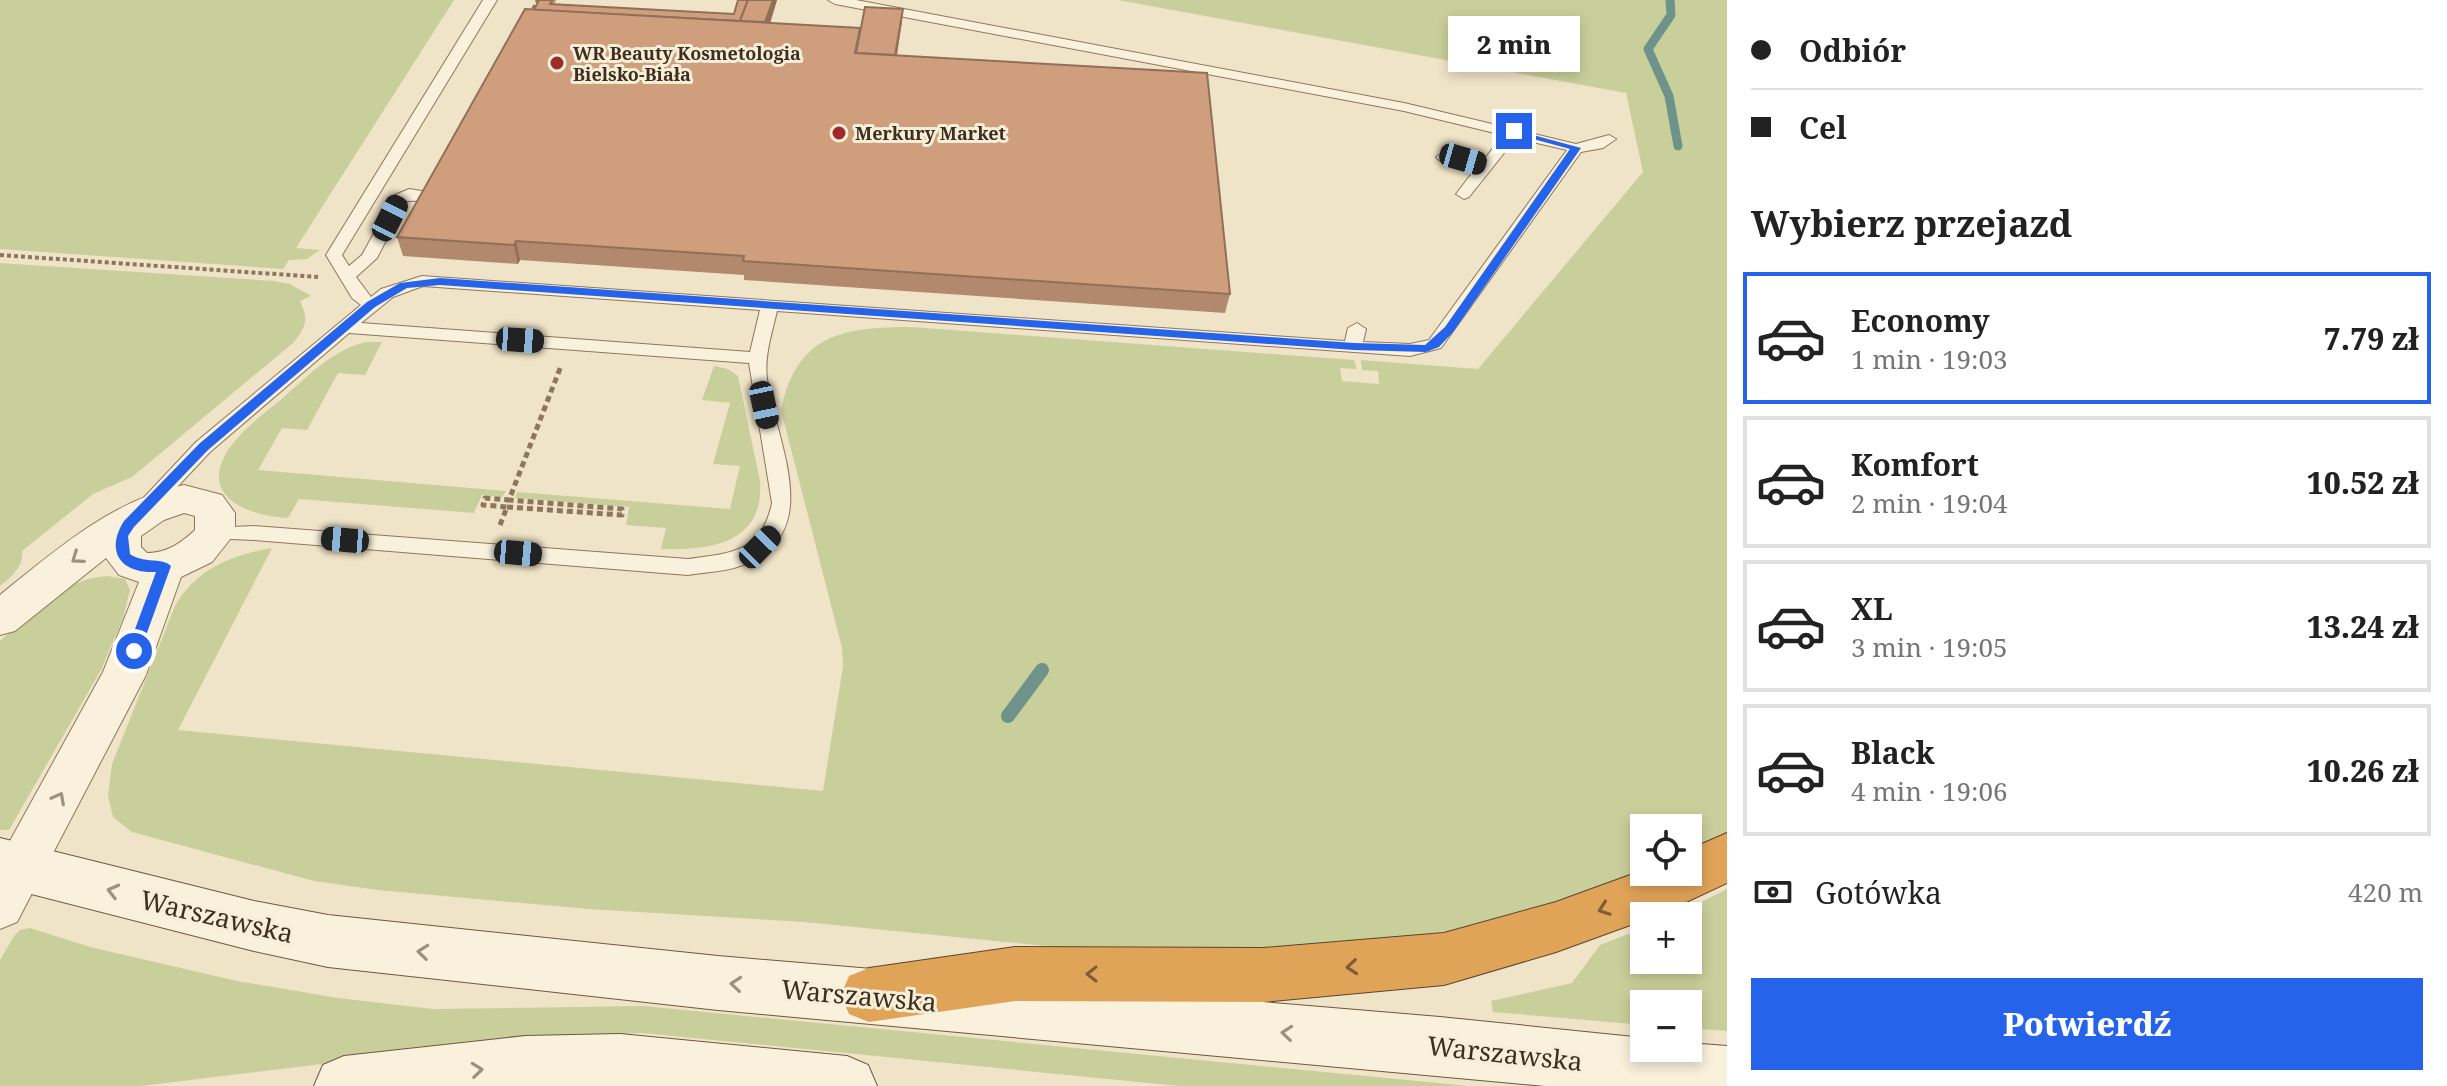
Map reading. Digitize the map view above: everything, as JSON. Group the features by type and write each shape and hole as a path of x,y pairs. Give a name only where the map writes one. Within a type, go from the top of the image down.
{"highway":[{"path":"869,995 1015,974 1263,975 1444,959 1556,927 1650,893 1727,857"}],"main road":[{"name":"Warszawska","path":"7,878 328,941 594,970 1440,1046 1727,1076"},
{"path":"344,1086 525,1065 620,1063 847,1086"}],"street":[{"path":"0,619 54,574 140,513 169,501 197,501 208,505 215,513 215,533 210,542 190,558 165,566 134,564 125,557 120,547 122,536 140,513"},
{"path":"7,878 124,675 165,566"}],"lane":[{"path":"371,305 358,294 334,255 490,0"},
{"path":"835,0 1404,107 1576,148 1598,145 1609,139"},
{"path":"1464,194 1514,131"},
{"path":"140,513 203,447 371,305 387,293 422,281 1355,338 1410,350 1435,344 1576,148"},
{"path":"1444,157 1487,166"},
{"path":"346,276 369,258 400,198 409,194 436,197"},
{"path":"215,533 254,533 688,567 731,560 760,547 780,523 783,507 783,486 758,378 758,358 770,304"},
{"path":"346,327 758,358"}],"path":[{"path":"524,26 538,0"},
{"path":"0,255 346,276"},
{"path":"509,500 570,344"},
{"path":"500,506 483,505 485,498 623,511 619,516 507,507"}],"green space":[{"path":"0,0 454,0 296,248 320,250 307,259 289,260 283,269 0,249"},
{"path":"1118,0 1727,0 1727,834 1702,847 1702,814 1630,814 1630,877 1476,932 1187,960 804,922 588,909 378,890 314,881 132,832 113,817 108,796 112,764 175,606 204,573 242,555 272,548 178,730 823,791 843,666 842,648 781,410 798,365 811,351 843,333 911,327 1354,360 1357,369 1340,368 1342,381 1379,384 1378,371 1362,370 1361,360 1478,369 1643,172 1626,93"},
{"path":"0,263 274,281 290,284 311,296 300,301 305,323 293,343 132,477 93,494 22,551 19,567 0,586"},
{"path":"366,342 382,342 365,375 338,373 307,430 282,428 258,470 506,491 502,497 482,495 474,513 299,499 288,518 249,510 234,503 224,493 219,481 220,467 228,450 248,427 322,364"},
{"path":"714,366 728,369 738,376 760,481 754,518 731,539 698,548 661,549 666,528 626,525 629,507 515,498 517,492 730,509 740,466 713,464 730,403 702,400"},
{"path":"107,576 125,579 130,590 123,618 101,670 9,830 0,830 0,641 62,591 76,583"},
{"path":"1727,889 1727,1031 1702,1029 1702,990 1630,990 1630,1024 1493,1012 1491,1001 1572,983 1600,945 1630,933 1630,974 1702,974 1701,902"},
{"path":"30,928 90,947 237,981 338,998 433,1009 643,1006 1469,1086 1179,1086 642,1033 534,1038 141,1086 0,1086 0,960 14,936 20,930"}],"building":[{"path":"539,0 552,0 550,4 734,14 738,0 748,0 740,21 534,10"},
{"path":"748,0 773,0 765,22 740,21"},
{"path":"865,7 903,9 895,55 856,53"},
{"name":"Merkury Market","path":"525,9 860,28 855,53 1207,73 1230,294 743,261 744,256 516,241 514,245 397,237"}],"waterway":[{"path":"1670,0 1671,15 1648,49 1669,96 1678,146"},
{"path":"1008,716 1042,670"}],"place":[{"name":"WR Beauty Kosmetologia Bielsko-Biała","path":"557,63"},
{"name":"Merkury Market","path":"839,133"}],"route":[{"path":"134,651 165,566 134,564 125,557 120,547 129,524 203,447 371,305 404,285 440,281 1354,347 1426,348 1435,344 1449,329 1576,148 1514,131"}]}
